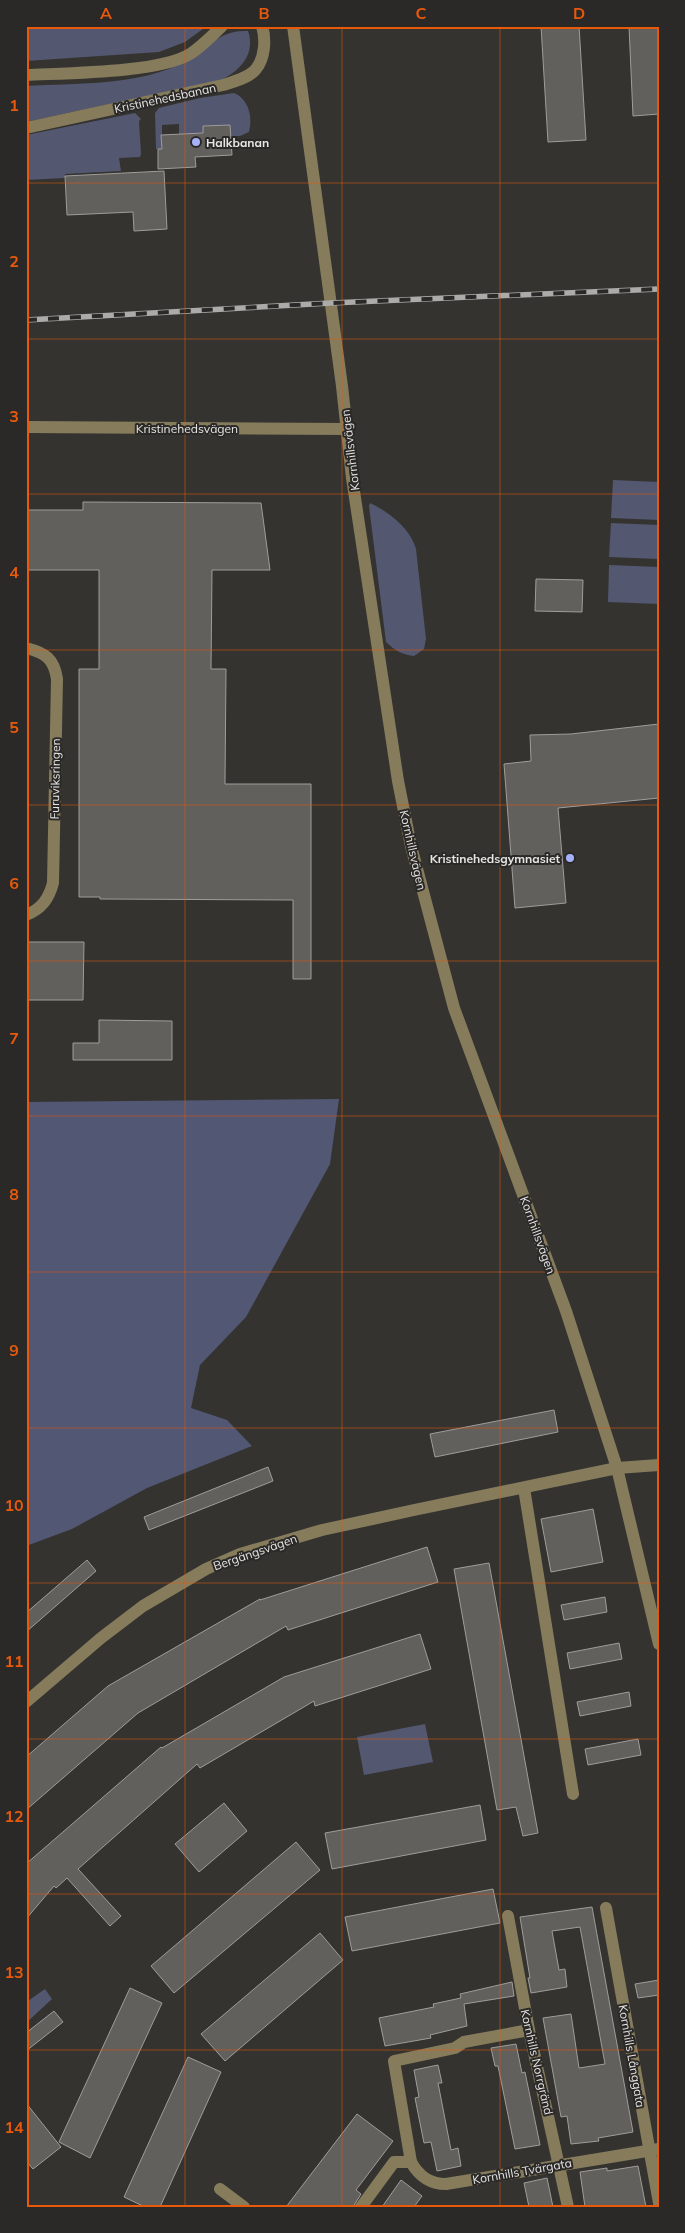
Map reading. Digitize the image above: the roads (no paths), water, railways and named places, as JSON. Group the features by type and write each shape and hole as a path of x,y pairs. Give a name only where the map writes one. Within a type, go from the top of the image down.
{"street":[{"path":"26,75 148,66 170,61 189,54 222,26"},
{"name":"Kristinehedsbanan","path":"26,128 223,85 242,78 256,70 265,39 262,26"},
{"name":"Kornhillsvägen","path":"293,26 320,215 352,478 398,781 424,893 454,1008 566,1311 617,1468 659,1644"},
{"name":"Kristinehedsvägen","path":"26,427 347,429"},
{"name":"Furuviksringen","path":"26,648 47,655 52,661 57,679 53,883 42,906 26,916"},
{"name":"Bergängsvägen","path":"26,1702 101,1638 143,1606 206,1569 247,1552 322,1530 617,1468 659,1465"},
{"path":"524,1488 573,1794"},
{"name":"Kornhills Långgata","path":"606,1908 654,2150 659,2204"},
{"name":"Kornhills Norrgränd","path":"508,1916 529,2030 568,2207"},
{"path":"361,2207 394,2162 411,2162 394,2061 455,2048 464,2042 529,2030"},
{"name":"Kornhills Tvärgata","path":"411,2162 417,2172 428,2181 446,2184 654,2150"},
{"path":"220,2189 244,2207"}],"railway":[{"path":"26,320 331,303 659,289"}],"place":[{"name":"Halkbanan","path":"196,142"},
{"name":"Kristinehedsgymnasiet","path":"570,858"}]}
